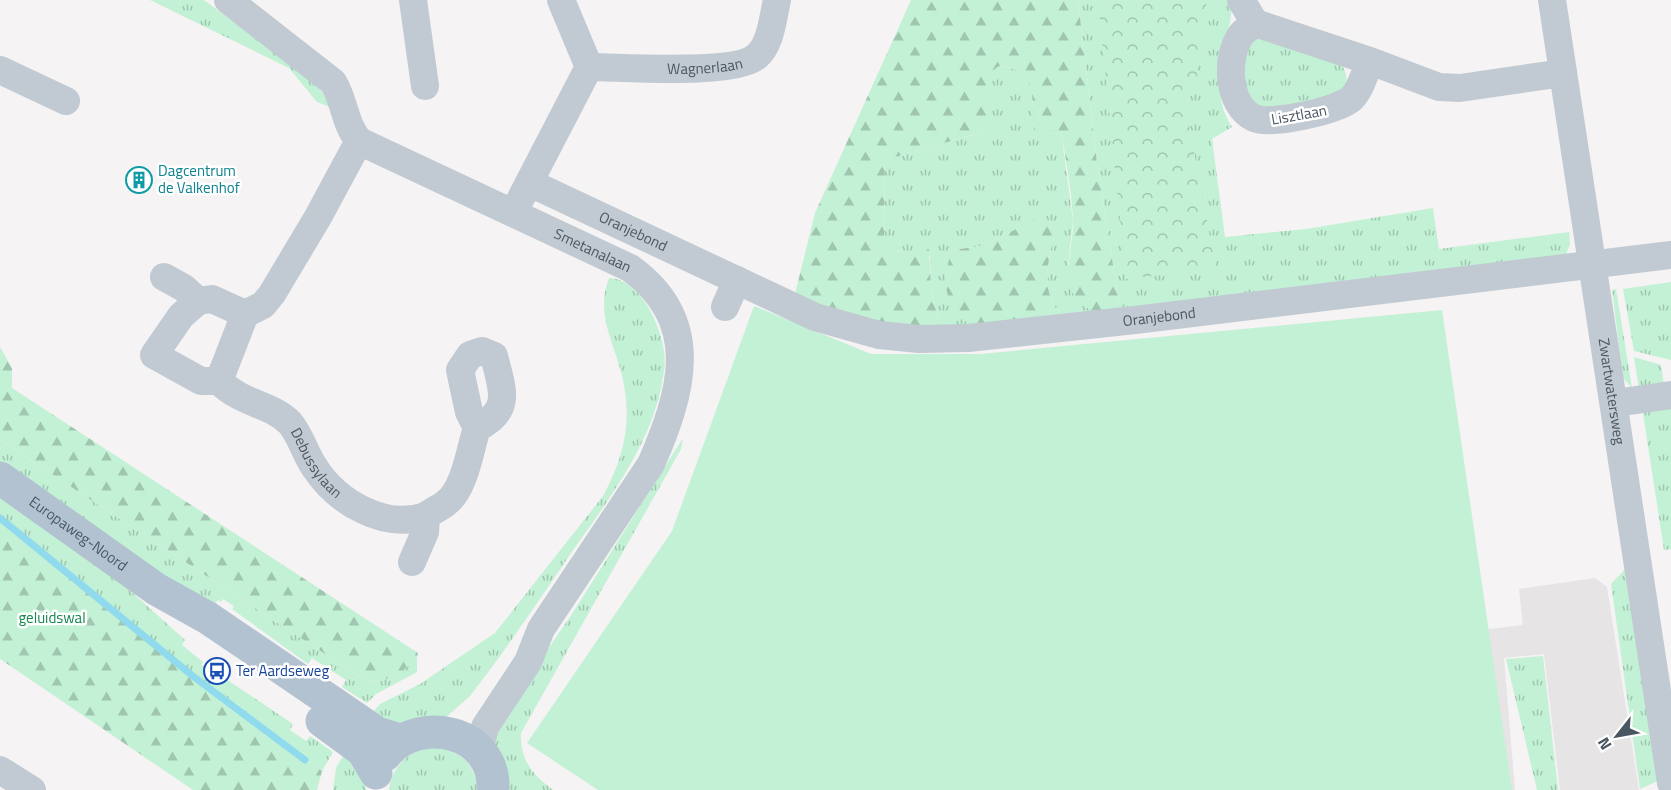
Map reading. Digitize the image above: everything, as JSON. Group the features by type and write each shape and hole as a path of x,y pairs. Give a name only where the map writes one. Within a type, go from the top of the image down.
{"main road":[{"name":"Europaweg-Noord","path":"0,478 156,589 208,618 377,733 400,740"},
{"name":"Europaweg-Noord","path":"156,589 195,627 363,751 375,781"},
{"path":"375,781 386,754 400,740 420,732 447,731 465,738 479,751 489,766 494,790"}],"street":[{"path":"219,381 245,314 263,305 272,294 318,217 359,141 350,130 342,97 333,82 228,0"},
{"path":"413,0 425,86"},
{"path":"513,213 589,67 561,0"},
{"name":"Wagnerlaan","path":"589,67 723,68 747,63 762,50 777,0"},
{"name":"Zwartwatersweg","path":"1552,0 1671,783"},
{"name":"Lisztlaan","path":"1370,61 1354,96 1345,104 1334,109 1266,121 1254,118 1239,101 1231,77 1235,47 1248,12 1428,84 1450,89 1563,73"},
{"path":"0,70 66,101"},
{"name":"Smetanalaan","path":"359,141 610,257 640,275 667,305 679,341 681,358 678,386 663,436 651,464 541,629 517,653 468,718 447,731"},
{"name":"Oranjebond","path":"530,183 815,317 851,329 919,339 968,338 1671,255"},
{"path":"610,257 624,227"},
{"path":"164,278 184,288 198,301 212,299 245,314"},
{"path":"725,308 737,280"},
{"name":"Debussylaan","path":"198,301 181,316 154,355 201,381 219,381 231,393 289,422 314,467 333,492 384,518 415,519 426,516"},
{"path":"1615,403 1671,395"},
{"path":"412,562 425,532 426,516 447,503 455,492 469,462 477,428"},
{"name":"Smetanalaan","path":"479,751 484,727 528,662 541,629"},
{"path":"0,770 32,790"}],"shaded area":[{"path":"1595,578 1607,587 1639,790 1560,790 1544,654 1504,658 1515,790 1467,790 1446,634 1523,625 1519,589"}],"green space":[{"path":"150,0 204,0 305,75 323,93 332,108 317,102 289,68"},
{"path":"911,0 1078,0 1097,163 1121,316 1106,315 1091,310 1079,302 1072,292 1068,269 1073,218 1061,131 1034,130 1031,87 1027,79 1022,73 999,66 989,73 990,127 983,132 885,160 884,244 900,252 929,249 931,286 941,334 904,333 794,298 815,213"},
{"path":"1078,0 1232,0 1220,81 1224,112 1232,127 1212,139 1225,237 1306,229 1433,208 1439,249 1569,232 1570,244 1565,257 1121,316 1097,163"},
{"path":"1098,0 1207,0 1197,77 1182,87 1216,269 1126,279"},
{"path":"1252,36 1339,61 1346,76 1343,92 1267,111 1251,103 1240,88 1243,54"},
{"path":"998,66 1022,73 1028,79 1031,87 1034,130 1061,130 1073,221 1068,265 1107,317 1061,315 1054,306 1048,286 1048,265 1055,232 1010,232 982,246 952,250 979,331 941,334 931,286 930,256 889,250 884,244 885,160 983,132 989,127 989,73"},
{"path":"1039,218 1050,221 1055,232 1048,265 1048,286 1054,306 1061,315 979,331 959,315 948,296 946,275 952,250 982,246"},
{"path":"609,278 622,281 644,301 658,327 664,349 665,364 659,397 640,446 613,493 470,696 445,718 396,726 374,711 380,704 420,684 495,633 603,496 621,453 627,408 622,376 605,316 605,291"},
{"path":"1671,282 1671,360 1634,351 1623,289"},
{"path":"1616,289 1632,388 1623,378 1612,290"},
{"path":"754,306 871,354 980,354 1442,310 1512,790 598,790 527,743 672,531"},
{"path":"0,347 12,368 12,388 418,653 417,659 387,679 366,681 0,440"},
{"path":"1634,357 1661,365 1664,385 1639,389"},
{"path":"1671,403 1671,549 1664,550 1642,407"},
{"path":"683,438 681,449 521,733 525,759 533,772 553,790 503,790 493,732 499,720 572,614"},
{"path":"0,440 366,681 386,679 417,659 417,672 376,694 367,703 342,687 346,680 312,658 308,664 232,609 234,606 223,599 221,602 218,600 214,605 142,562 0,463"},
{"path":"0,495 115,577 185,640 182,645 203,662 201,665 212,673 214,671 293,724 290,730 306,741 310,736 333,752 322,771 194,677 0,518"},
{"name":"geluidswal","path":"0,518 194,677 322,771 317,790 193,790 0,659"},
{"path":"1626,568 1658,781 1640,789 1611,584"},
{"path":"1543,656 1558,790 1537,790 1506,659"},
{"path":"435,746 453,752 465,760 473,772 479,790 389,790 394,772 404,760 418,751"},
{"path":"343,756 363,775 366,790 333,790 336,768"}],"waterway":[{"path":"0,518 194,677 305,760"}],"place":[{"name":"Dagcentrum de Valkenhof","path":"139,180"},
{"name":"Ter Aardseweg","path":"217,671"}]}
